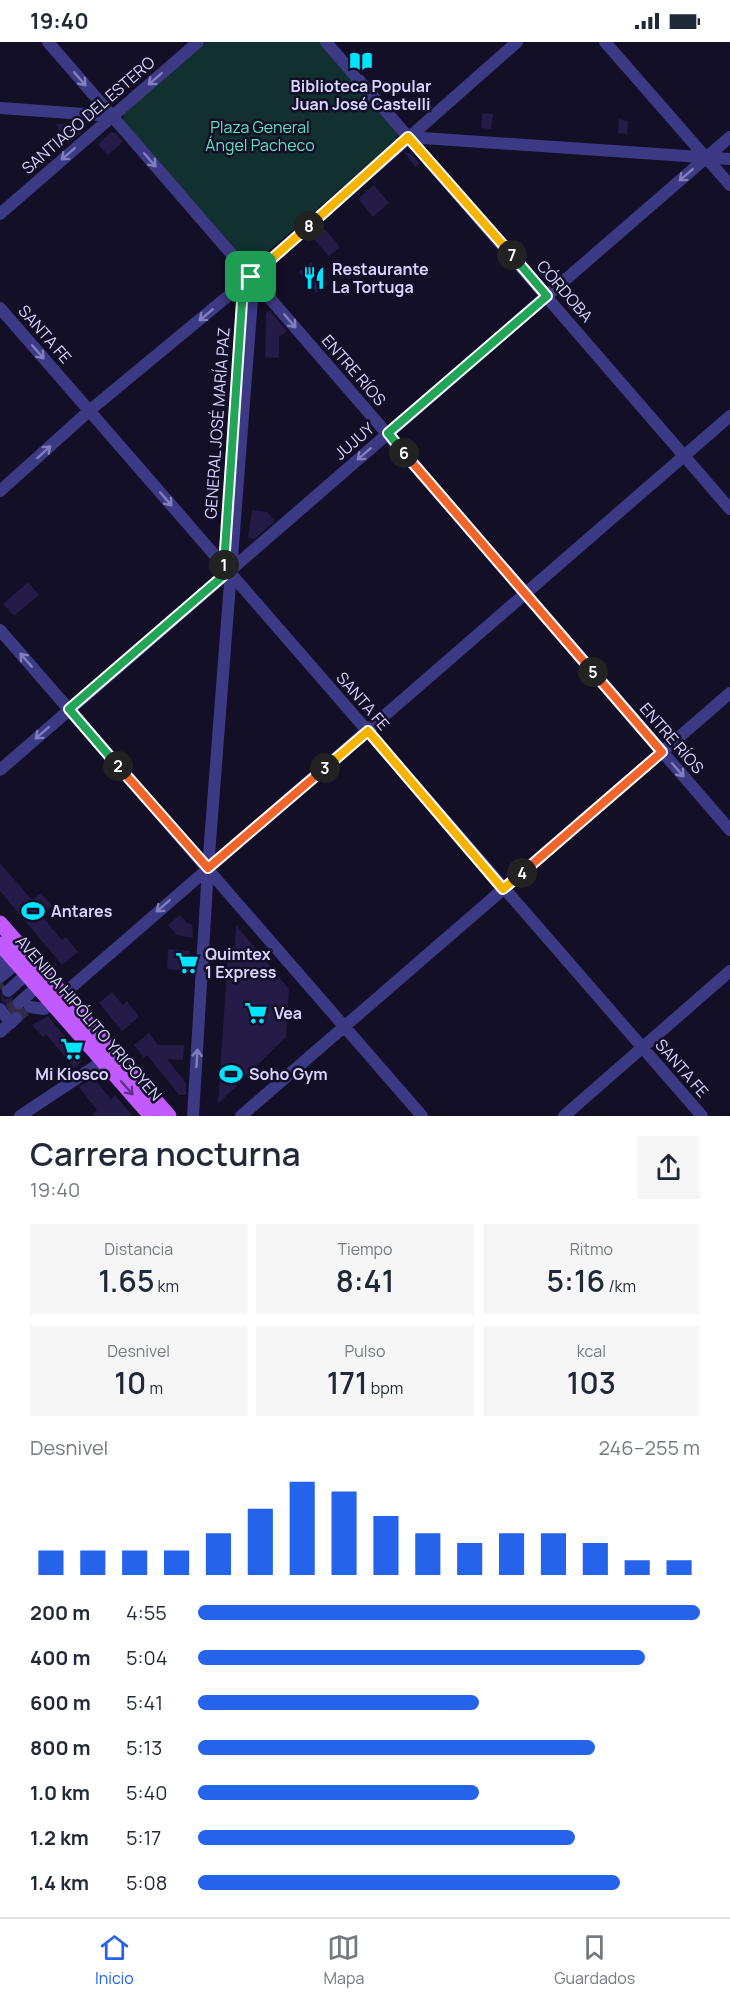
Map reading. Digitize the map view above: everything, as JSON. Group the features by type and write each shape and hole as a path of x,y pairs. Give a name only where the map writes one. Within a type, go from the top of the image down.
{"main road":[{"name":"AVENIDA HIPÓLITO YRIGOYEN","path":"0,922 28,975 151,1116"},
{"name":"AVENIDA HIPÓLITO YRIGOYEN","path":"28,975 169,1116"}],"street":[{"name":"ENTRE RÍOS","path":"48,42 730,830"},
{"name":"SANTIAGO DEL ESTERO","path":"0,213 198,42"},
{"name":"CÓRDOBA","path":"326,42 730,509"},
{"path":"0,491 89,411 251,277 517,42"},
{"path":"605,42 730,185"},
{"path":"0,108 112,116"},
{"path":"408,137 730,159"},
{"name":"JUJUY","path":"0,770 730,137"},
{"name":"GENERAL JOSÉ MARÍA PAZ","path":"193,1116 204,868 252,299 251,277"},
{"name":"SANTA FE","path":"0,308 702,1116"},
{"path":"0,1032 10,1004 28,975 204,868 368,731 730,416"},
{"path":"0,630 204,868 422,1116"},
{"path":"241,1116 345,1029 730,693"},
{"path":"564,1116 730,971"},
{"path":"10,1004 44,1009 28,975"},
{"path":"10,1004 28,975"},
{"path":"20,1116 103,1061"}],"green space":[{"name":"Plaza General Ángel Pacheco","path":"206,42 320,42 398,134 396,141 250,267 123,120 124,112"}],"building":[{"path":"482,113 493,114 491,129 481,128"},
{"path":"619,119 628,121 627,134 618,133"},
{"path":"56,124 79,125 81,133 68,144"},
{"path":"111,132 116,133 123,142 108,155 98,144"},
{"path":"404,152 412,154 420,164 415,167"},
{"path":"374,185 389,203 373,217 358,199"},
{"path":"325,229 340,247 329,256 314,239"},
{"name":"Restaurante La Tortuga","path":"311,262 328,284 316,293 299,272"},
{"path":"270,311 287,331 279,337 279,358 265,357 266,312"},
{"path":"252,510 267,512 275,521 254,539 248,538"},
{"path":"28,582 39,595 14,616 3,604"},
{"path":"0,863 32,900 41,893 52,906 41,915 62,940 66,937 78,952 62,965 0,891"},
{"path":"180,915 187,923 192,924 193,938 177,935 168,925"},
{"name":"Vea","path":"236,925 289,989 286,1037 218,1104 228,953 229,947 235,947"},
{"path":"168,949 190,951 189,971 167,969"},
{"path":"112,992 123,1005 127,1001 139,1017 122,1031 99,1003"},
{"path":"0,993 5,999 13,997 11,1004 15,1010 12,1011 2,1001"},
{"path":"48,1016 81,1056 81,1062 74,1068 46,1034 43,1037 32,1025"},
{"path":"149,1033 158,1045 184,1045 183,1060 167,1059 186,1083 186,1095 179,1095 147,1055 144,1058 134,1045"},
{"path":"93,1078 111,1099 115,1095 133,1116 91,1116 97,1110 79,1087"}],"tunnel":[{"path":"0,988 4,985"},
{"path":"9,1010 19,1003"},
{"path":"16,1018 25,1010"}],"place":[{"name":"Biblioteca Popular Juan José Castelli","path":"361,61"},
{"name":"Restaurante La Tortuga","path":"314,278"},
{"name":"Antares","path":"33,911"},
{"name":"Quimtex 1 Express","path":"187,963"},
{"name":"Vea","path":"256,1013"},
{"name":"Mi Kiosco","path":"72,1049"},
{"name":"Soho Gym","path":"231,1074"}],"route":[{"path":"408,137 547,296 388,433 662,752 503,889 368,731 208,868 69,709 223,576 242,302 251,277 408,137"}]}
